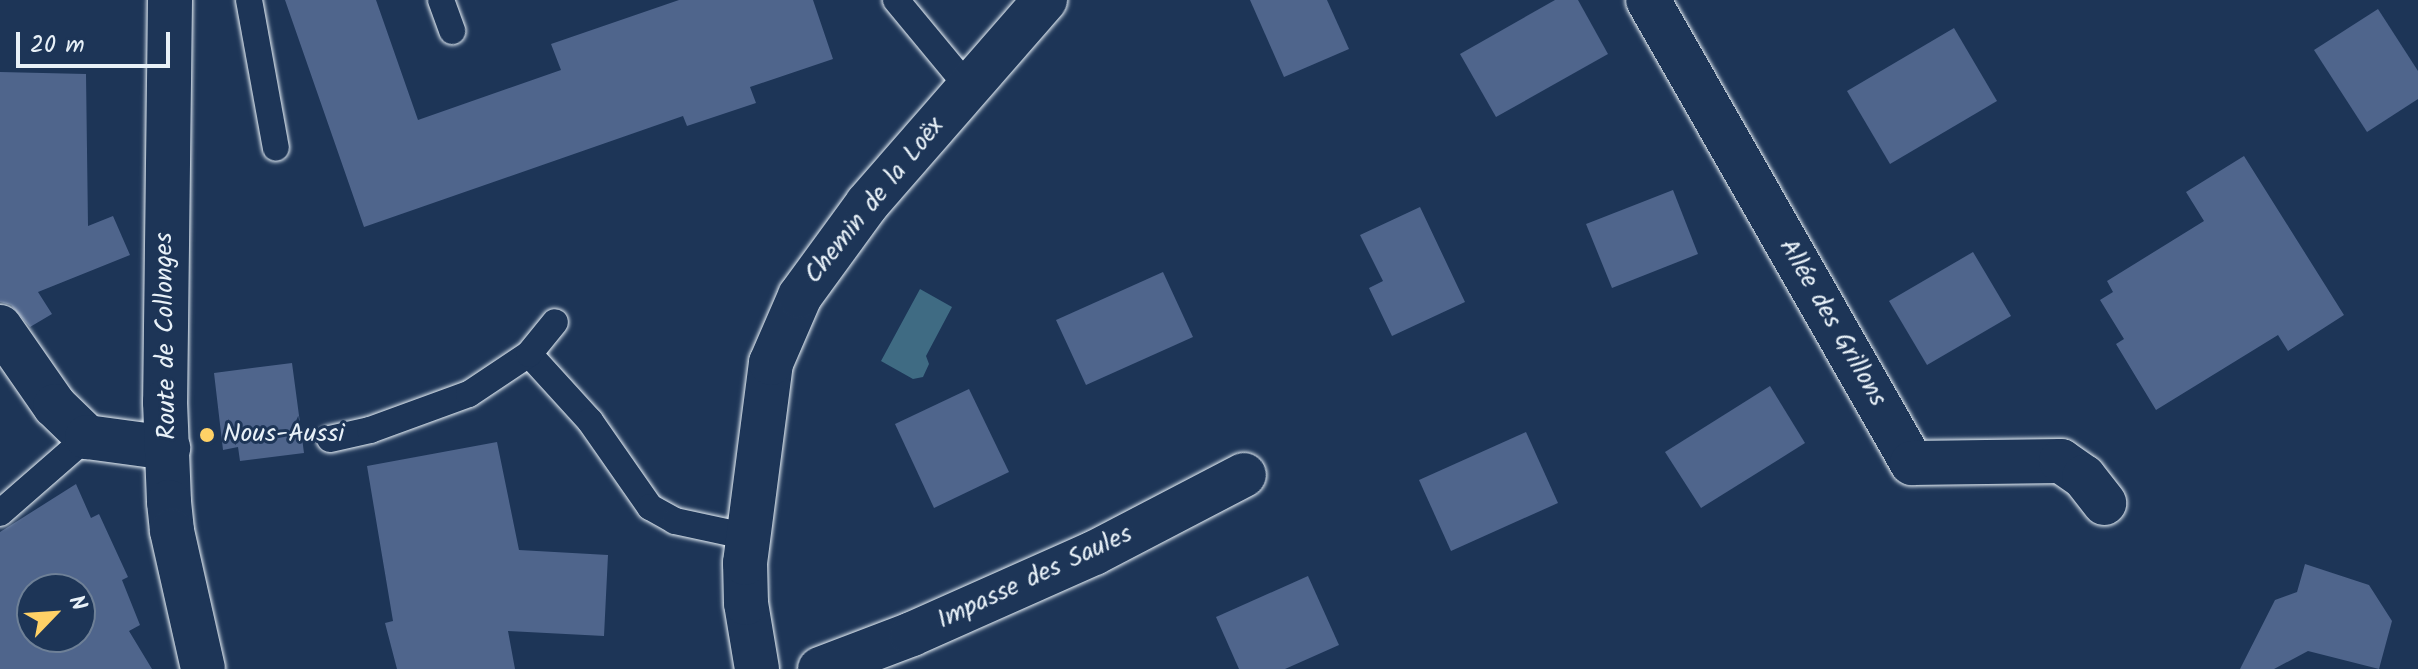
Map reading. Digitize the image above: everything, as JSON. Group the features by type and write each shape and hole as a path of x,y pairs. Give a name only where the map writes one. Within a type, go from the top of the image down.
{"street":[{"name":"Route de Collonges","path":"170,0 166,155 168,448 172,531 203,669"},
{"name":"Chemin de la Loëx","path":"757,669 746,603 749,537 771,363 800,296 867,204 1045,0"},
{"name":"Allée des Grillons","path":"1648,0 1912,463 2061,461 2084,477 2104,503"},
{"path":"0,327 55,406 87,437 168,448"},
{"name":"Impasse des Saules","path":"820,669 912,634 1094,553 1244,475"}],"lane":[{"path":"249,0 276,148"},
{"path":"441,0 452,31"},
{"path":"896,0 968,87"},
{"path":"330,439 370,430 469,394 529,354 555,322"},
{"path":"529,354 590,421 650,507 675,521 749,537"},
{"path":"0,513 87,437"}],"water":[{"path":"920,289 952,307 926,356 929,364 923,377 913,379 881,361"}],"building":[{"path":"285,0 376,0 418,120 561,70 551,44 679,0 813,0 833,59 750,87 756,103 687,126 683,116 364,227"},
{"path":"1250,0 1327,0 1349,49 1284,77"},
{"path":"1555,0 1578,0 1608,54 1496,117 1460,54"},
{"path":"2378,9 2418,71 2418,99 2367,132 2314,50"},
{"path":"1954,28 1997,101 1890,164 1847,91"},
{"path":"0,72 86,74 88,226 113,216 130,255 38,292 52,314 30,327 11,305 0,302"},
{"path":"2244,156 2344,315 2288,351 2278,335 2156,410 2116,344 2124,339 2100,300 2113,292 2107,281 2204,221 2186,192"},
{"path":"1673,190 1698,254 1612,288 1586,224"},
{"path":"1420,207 1465,302 1392,336 1369,288 1383,281 1360,235"},
{"path":"1973,252 2011,316 1927,365 1889,301"},
{"path":"1163,272 1193,337 1086,385 1056,320"},
{"path":"292,363 304,453 240,461 238,447 223,450 214,373"},
{"path":"1770,386 1805,443 1701,508 1665,452"},
{"path":"969,389 1009,472 934,508 895,424"},
{"path":"1526,432 1558,503 1451,551 1419,480"},
{"path":"497,442 519,550 608,555 604,636 508,631 515,669 397,669 385,623 393,621 367,466"},
{"path":"76,484 91,518 99,514 128,577 122,580 140,625 129,631 152,669 0,669 0,532"},
{"path":"2305,564 2369,585 2392,621 2379,669 2308,651 2274,669 2240,669 2275,600 2297,592"},
{"path":"1308,576 1339,645 1285,669 1239,669 1216,617"}],"place":[{"name":"Nous-Aussi","path":"207,435"}]}
